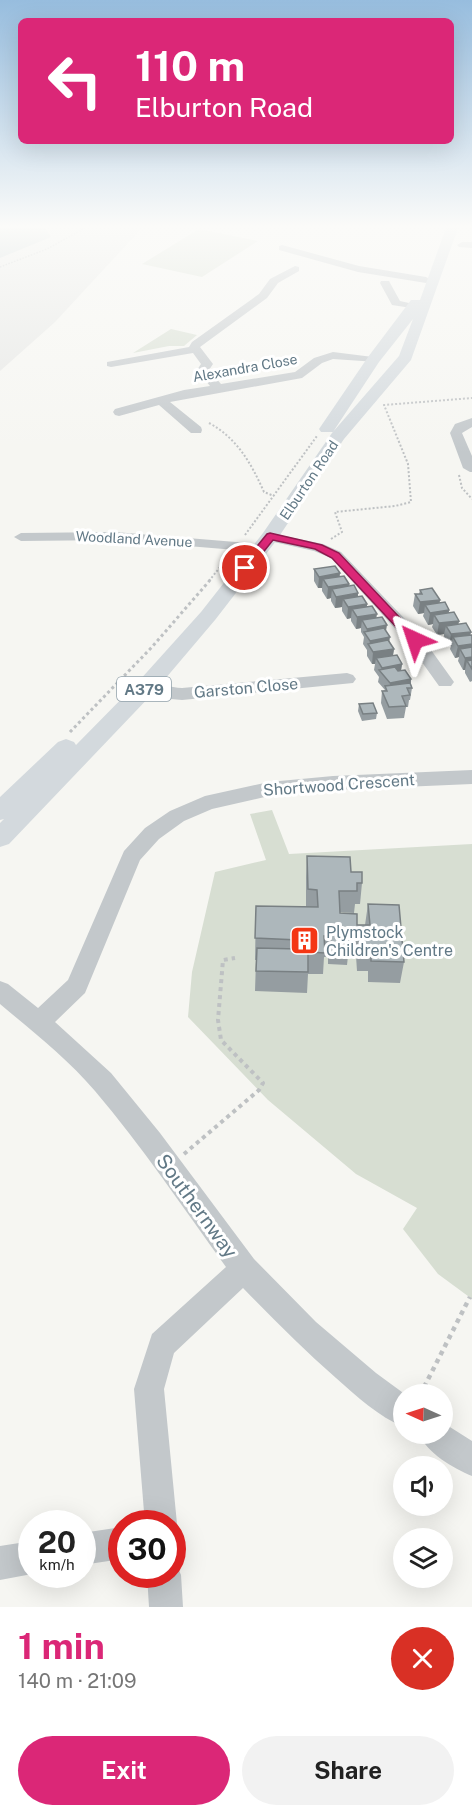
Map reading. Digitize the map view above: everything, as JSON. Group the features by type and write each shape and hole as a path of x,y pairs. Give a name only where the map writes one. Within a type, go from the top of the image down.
{"main road":[{"name":"Elburton Road","path":"0,811 160,652 243,546 373,360 416,303"},
{"name":"Elburton Road","path":"0,838 146,687 208,615 270,537 338,436 406,357 425,303"},
{"name":"A379","path":"373,360 390,358 413,337"},
{"name":"A379","path":"357,384 371,368 395,369"}],"street":[{"path":"195,349 199,340 253,303"},
{"path":"396,303 414,307"},
{"path":"111,364 195,349"},
{"path":"195,349 207,364 203,370 205,375 218,388"},
{"name":"Alexandra Close","path":"119,412 218,388 298,375 312,369 320,359 333,356 373,360"},
{"path":"161,400 196,430"},
{"path":"468,468 456,433 460,427 472,422"},
{"name":"Woodland Avenue","path":"21,537 115,536 243,546"},
{"path":"270,537 325,543 415,640 441,676 418,675"},
{"name":"Garston Close","path":"146,687 165,693 182,693 347,679"},
{"name":"Shortwood Crescent","path":"39,1022 77,986 131,856 141,841 179,814 231,796 283,786 472,777"},
{"name":"Southernway","path":"0,991 39,1022 102,1081 244,1269 306,1332 365,1384 393,1404"},
{"path":"160,1510 149,1389 162,1344 244,1269"},
{"path":"449,1444 472,1460"},
{"path":"0,1563 18,1560"},
{"path":"165,1588 166,1607"}],"path":[{"path":"325,543 342,532 335,512 395,506 411,502 412,485 407,454 384,405 472,398"},
{"path":"184,420 201,420 216,427 234,441 250,461 264,492 277,497"},
{"path":"66,736 162,638 243,546 318,436"},
{"path":"468,468 458,472 462,488 472,499"},
{"path":"169,1167 259,1090 263,1083 221,1040 218,1020 223,960 234,958"},
{"path":"426,1384 470,1297"}],"shaded area":[{"path":"0,303 73,303 55,322 0,371"},
{"path":"171,329 197,335 184,346 169,346 133,353"},
{"path":"272,810 289,854 472,844 472,1299 438,1274 403,1229 417,1208 356,1174 268,1100 188,1017 192,972 215,872 266,860 250,814"}],"building":[{"path":"335,566 340,573 319,577 314,569"},
{"path":"344,576 349,584 328,587 323,579"},
{"path":"354,585 358,593 336,597 332,589"},
{"path":"432,588 440,600 420,602 415,594 422,594 420,590"},
{"path":"362,596 367,604 348,607 343,599"},
{"path":"445,602 449,610 430,613 425,605"},
{"path":"372,606 377,614 357,617 352,609"},
{"path":"454,612 459,621 439,623 434,615"},
{"path":"382,617 387,625 367,629 362,620"},
{"path":"466,623 471,632 451,634 446,626"},
{"path":"384,628 390,637 370,641 364,632"},
{"path":"472,635 472,644 458,646 453,637"},
{"path":"388,640 394,649 373,652 368,644"},
{"path":"472,647 472,657 465,658 460,649"},
{"path":"397,655 402,664 382,668 376,658"},
{"path":"395,667 398,671 405,670 411,679 390,683 379,670"},
{"path":"410,683 412,688 407,688 410,695 402,696 406,706 389,707 382,691 387,691 385,686"},
{"path":"373,703 377,713 363,714 359,704"},
{"path":"307,856 350,857 351,872 362,872 362,883 357,883 357,891 339,891 340,913 357,914 357,925 370,925 368,904 399,905 404,962 371,961 371,950 360,950 359,935 350,935 350,943 331,943 330,936 324,936 325,953 308,952 308,972 256,971 257,948 298,949 298,940 255,938 256,906 318,907 317,890 308,889"}],"place":[{"name":"Plymstock Children's Centre","path":"305,941"}],"route":[{"path":"245,568 270,537 318,547 336,555 415,640"}]}
